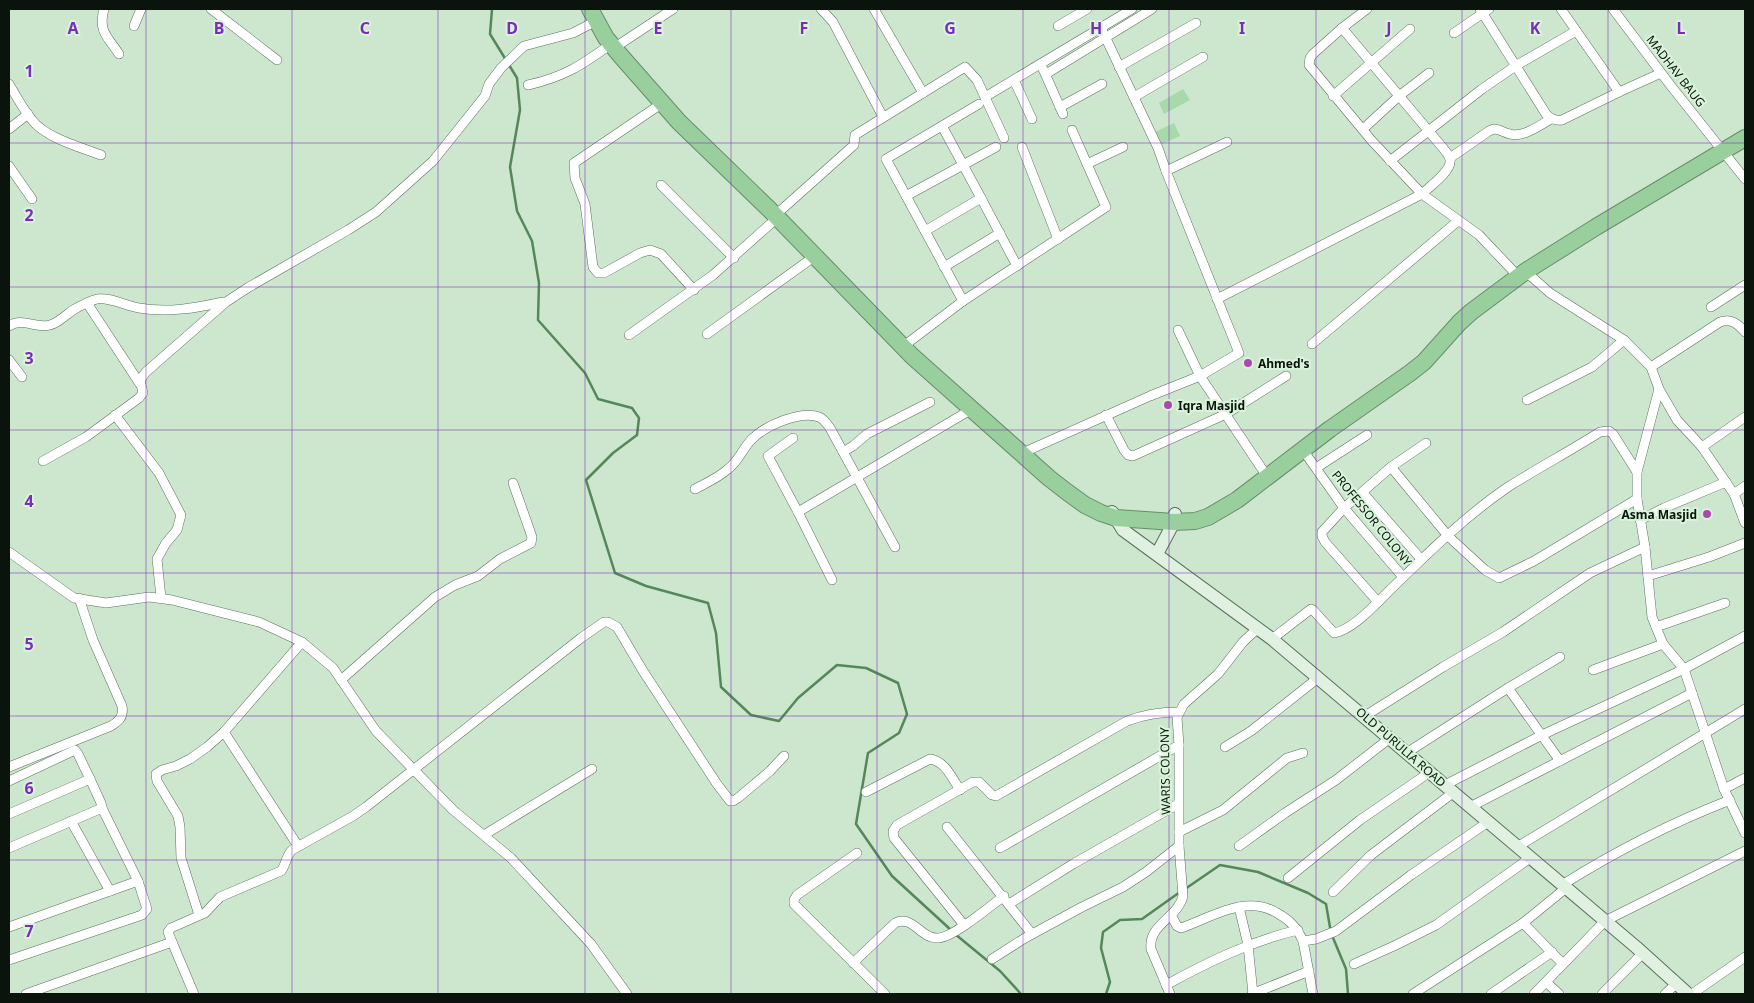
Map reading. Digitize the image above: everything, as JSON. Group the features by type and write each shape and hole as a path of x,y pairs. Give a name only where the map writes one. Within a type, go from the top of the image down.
{"highway":[{"path":"595,13 606,25 616,44 662,104 909,342 1072,488 1113,513"},
{"path":"616,44 778,214 815,256 912,356 1049,478 1085,505 1101,513 1148,513 1195,521 1223,509 1424,362 1470,312 1521,271"},
{"path":"1175,518 1215,507 1424,354 1466,308 1521,271 1721,149 1745,131"},
{"path":"1721,149 1745,138"}],"main road":[{"name":"OLD PURULIA ROAD","path":"1113,513 1123,530 1272,639 1366,716 1470,807 1644,953 1676,984 1690,994"},
{"path":"1157,554 1175,518"}],"street":[{"path":"104,9 101,26 120,54"},
{"path":"134,26 140,9"},
{"path":"211,9 277,60"},
{"path":"528,85 562,75 582,65 673,9"},
{"path":"821,9 833,22 883,117"},
{"path":"874,9 923,93"},
{"path":"1058,26 1071,13 1087,9"},
{"path":"1046,74 1152,9"},
{"path":"1367,9 1313,54 1309,61 1311,69 1390,161 1422,194 1479,236 1550,293 1624,340 1651,367 1659,389 1677,420 1702,447 1734,494 1745,523"},
{"path":"1561,9 1619,92"},
{"name":"MADHAV BAUG","path":"1613,9 1661,74 1745,179"},
{"path":"963,301 886,159 1101,28 1117,13 1129,10"},
{"path":"1454,33 1484,10 1546,114 1551,119 1556,120 1562,120 1661,74"},
{"path":"140,384 146,372 226,302 248,287 348,230 376,212 403,190 433,161 485,96 489,84 524,46 574,33 595,13"},
{"path":"1119,66 1196,24"},
{"path":"1029,450 1106,415 1200,376 1239,353 1158,148 1101,28"},
{"path":"1217,299 1422,194 1447,170 1450,158 1342,28"},
{"path":"1333,96 1410,29"},
{"path":"1390,161 1482,89 1576,31"},
{"path":"1134,97 1203,57"},
{"path":"1041,64 1062,111 1102,84"},
{"path":"629,335 694,290 734,258 778,214 854,146 855,135 964,68 977,80 982,101 1004,138"},
{"path":"1362,129 1399,96 1429,73"},
{"path":"1014,80 1032,119"},
{"path":"9,84 33,121 51,134 101,155"},
{"path":"662,104 574,163 574,178 585,204 595,271 604,273 650,250 661,254 694,290"},
{"path":"9,129 28,114"},
{"path":"1450,158 1488,131 1498,129 1510,134 1517,134 1551,119"},
{"path":"942,126 1017,266"},
{"path":"909,342 963,301 1106,207 1072,130"},
{"path":"1166,171 1228,142"},
{"path":"1087,164 1123,146"},
{"path":"906,196 996,147"},
{"path":"1022,147 1058,239"},
{"path":"9,166 32,199"},
{"path":"661,185 734,258"},
{"path":"925,231 981,198"},
{"path":"1312,344 1458,221"},
{"path":"944,267 1000,233"},
{"path":"707,334 815,256"},
{"path":"1711,307 1745,285"},
{"path":"9,326 20,322 52,325 74,309 98,299 106,299 137,308 160,310 196,308 226,302"},
{"path":"43,461 86,437 142,396 143,390 140,384 87,303"},
{"path":"1651,367 1720,322 1728,320 1738,325 1745,332"},
{"path":"1178,330 1200,376 1264,472"},
{"path":"1526,400 1592,367 1624,340"},
{"path":"9,360 22,377"},
{"path":"1106,415 1124,450 1128,455 1133,456 1226,414 1286,376"},
{"path":"1659,389 1637,472 1637,500 1645,547 1652,617 1663,644 1684,669 1724,789 1745,832"},
{"path":"843,452 867,434 930,402"},
{"path":"798,512 972,409"},
{"path":"115,415 159,473 181,515 177,530 166,543 158,559 161,598"},
{"path":"695,489 728,470 756,435 775,424 793,417 812,416 822,419 830,428 856,478 896,547"},
{"path":"1702,447 1745,417"},
{"path":"1272,639 1311,610 1336,634 1353,624 1378,602 1420,559 1508,488 1600,432 1610,431 1613,434 1637,472"},
{"path":"1316,468 1367,435"},
{"path":"793,438 768,456 832,580"},
{"path":"1378,602 1325,542 1322,536 1325,528 1344,508 1391,467 1426,443"},
{"name":"PROFESSOR COLONY","path":"1303,450 1344,508 1404,576"},
{"path":"1391,467 1448,536 1485,570 1500,578 1534,561 1637,500"},
{"path":"1640,520 1726,482"},
{"path":"341,680 435,598 455,585 478,576 500,560 531,543 532,537 513,483"},
{"path":"1734,494 1745,486"},
{"path":"1362,493 1420,559"},
{"path":"1648,576 1709,557 1745,543"},
{"path":"1366,716 1443,667 1503,632 1590,573 1645,547"},
{"path":"9,552 74,598 106,602 161,598 259,622 302,642 333,668 376,731 453,810 511,858 591,944 627,994"},
{"path":"9,767 110,726 122,717 122,706 93,640 79,598"},
{"path":"1656,627 1726,603"},
{"path":"194,994 168,932 171,928 208,910 215,900 220,897 280,871 284,867 289,853 298,846 353,816 599,625 608,622 617,627 643,671 730,801 738,798 770,771 784,756"},
{"name":"WARIS COLONY","path":"1171,915 1181,904 1183,896 1179,846 1179,745 1177,717 1184,704 1218,674 1242,642 1258,628"},
{"path":"1333,892 1371,855 1450,789 1542,735 1684,669 1745,636"},
{"path":"199,915 181,858 178,816 156,777 157,772 176,766 198,755 224,732 302,642"},
{"path":"1592,670 1663,644"},
{"path":"1408,752 1560,657"},
{"path":"1225,747 1251,731 1318,678"},
{"path":"1508,688 1560,761"},
{"path":"1470,807 1692,693"},
{"path":"1517,847 1745,710"},
{"path":"961,927 894,838 893,831 898,825 977,781 992,795 996,796 1127,721 1142,715 1160,712 1179,712"},
{"path":"224,732 298,846"},
{"path":"1240,846 1285,813 1336,780 1390,738"},
{"path":"1000,848 1179,745"},
{"path":"9,781 75,750 138,881 146,906 145,913 142,915 9,960"},
{"path":"1179,832 1223,810 1288,758 1303,753"},
{"path":"866,792 930,759 939,761 944,766 960,790"},
{"path":"484,836 592,769"},
{"path":"1288,878 1360,820 1430,772"},
{"path":"1724,789 1745,778"},
{"path":"9,814 90,779"},
{"path":"1413,994 1522,923 1564,886 1626,847 1696,813 1730,800"},
{"path":"853,963 900,920 908,921 930,937 946,936 1178,804"},
{"path":"9,848 102,808"},
{"path":"71,820 110,891"},
{"path":"1303,940 1324,937 1336,931 1411,875 1488,822"},
{"path":"947,827 1007,900 1032,934"},
{"path":"992,959 1032,934 1123,887 1179,846"},
{"path":"1534,994 1605,921 1745,851"},
{"path":"857,853 798,895 793,902 885,994"},
{"path":"1354,964 1436,924 1530,858"},
{"path":"9,927 138,881"},
{"path":"1298,930 1261,940 1206,964 1168,992 1150,943 1155,930 1171,915 1176,926 1181,928 1217,913 1239,907 1265,906 1289,920 1298,930 1303,940 1313,994"},
{"path":"1239,907 1248,945 1253,994 1308,971"},
{"path":"1522,923 1564,964"},
{"path":"26,994 172,942"},
{"path":"1491,994 1552,952"},
{"path":"1602,994 1644,953"},
{"path":"1690,994 1745,957"},
{"path":"1546,982 1559,994"},
{"path":"1664,994 1676,984"}],"green space":[{"path":"1183,89 1190,100 1164,114 1159,103"},
{"path":"1174,123 1180,136 1162,144 1155,132"}],"waterway":[{"path":"492,9 490,34 506,60"},
{"path":"509,65 517,78 520,110 510,167 517,211 532,241 539,283 538,320 585,373 598,399 632,408 639,418 637,435 613,453 586,480 615,573 646,586 708,603 716,633 721,687 751,715 779,721 798,698 837,665 866,668 898,683 907,714 899,733 868,753 856,824 892,876 951,930"},
{"path":"1185,889 1220,865 1258,872 1308,893 1326,904 1331,933 1346,969 1348,994"},
{"path":"1106,994 1110,982 1101,948 1103,932 1120,920 1142,919 1180,892"},
{"path":"955,934 1000,971 1021,994"}],"place":[{"name":"Ahmed's","path":"1248,363"},
{"name":"Iqra Masjid","path":"1168,405"},
{"name":"Asma Masjid","path":"1707,514"}]}
